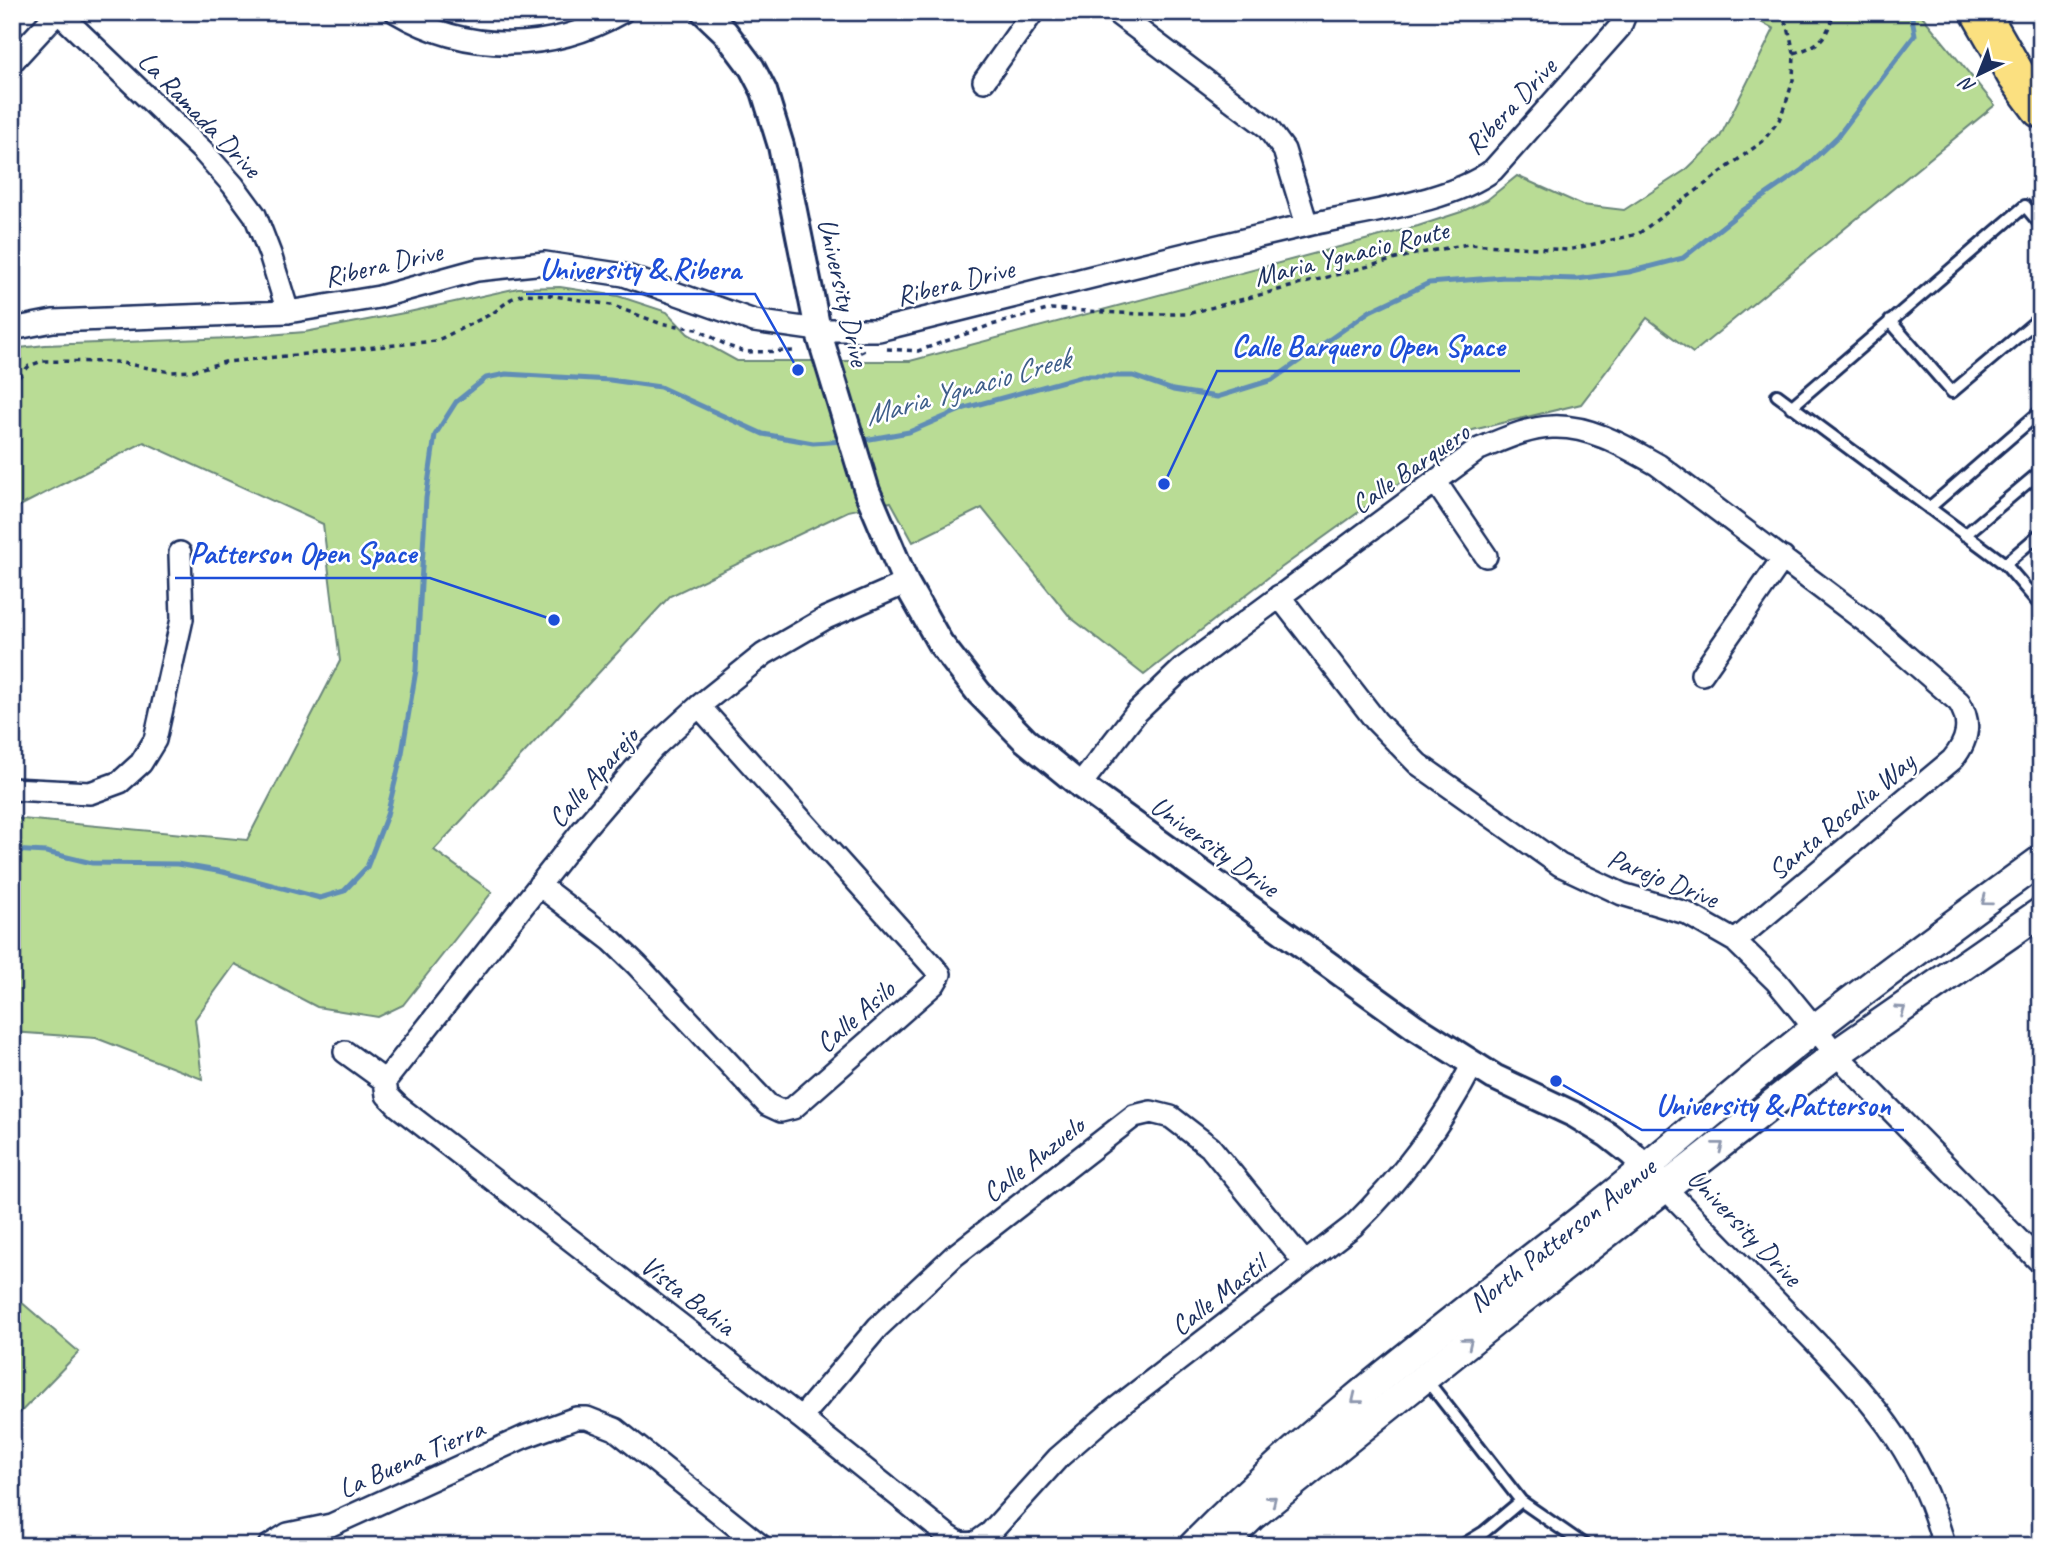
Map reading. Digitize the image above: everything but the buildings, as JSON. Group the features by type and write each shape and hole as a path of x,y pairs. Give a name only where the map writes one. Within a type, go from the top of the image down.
{"highway":[{"path":"1982,12 2041,74"},
{"path":"1982,12 2016,75 2041,109"}],"main road":[{"name":"North Patterson Avenue","path":"1656,1178 1815,1028 2041,860"},
{"name":"North Patterson Avenue","path":"1221,1546 1417,1367 1656,1178 2041,912"},
{"name":"North Patterson Avenue","path":"1193,1546 1294,1450 1417,1367"}],"street":[{"path":"12,62 58,12"},
{"name":"La Ramada Drive","path":"58,12 202,150 233,185 255,215 288,312"},
{"path":"396,12 418,25 463,39 508,44 554,40 597,26 622,12"},
{"name":"University Drive","path":"704,12 725,32 752,68 764,91 781,146 818,330 867,491 906,583 940,643 979,693 1026,740 1080,785 1415,1027 1520,1091 1575,1115 1608,1135 1656,1178 1840,1367 1875,1407 1905,1448 1920,1477 1936,1516 1944,1546"},
{"path":"984,81 1033,12"},
{"path":"1115,12 1268,127 1284,150 1307,225"},
{"name":"Ribera Drive","path":"12,329 52,321 288,312 379,297 477,270 545,263 624,275 754,321 818,330 879,330 1427,198 1479,181 1493,170 1620,27 1626,12"},
{"name":"Calle Barquero","path":"1080,785 1136,713 1182,669 1479,449 1513,435 1551,427 1573,428 1619,443 1658,465 1873,627 1959,702 1966,712 1968,725"},
{"path":"1435,481 1486,556"},
{"path":"12,789 90,793 120,782 141,763 155,740 182,620 180,553"},
{"path":"1702,674 1783,558"},
{"name":"Calle Aparejo","path":"385,1081 539,885 653,748 699,706 774,648 826,618 906,583"},
{"name":"Parejo Drive","path":"1279,596 1376,721 1418,764 1560,865 1622,894 1686,913 1735,941 1777,982 1836,1055 2041,1263"},
{"name":"Calle Asilo","path":"539,885 612,941 768,1105 781,1111 793,1108 934,984 940,974 699,706"},
{"name":"Santa Rosalia Way","path":"1735,941 1952,760 1963,747 1968,725"},
{"path":"345,1052 385,1081"},
{"name":"Calle Mastil","path":"968,1544 991,1532 1058,1458 1110,1413 1353,1226 1376,1203 1460,1091 1473,1064"},
{"name":"Vista Bahia","path":"385,1081 387,1095 399,1107 801,1418 947,1535 958,1542 968,1544"},
{"name":"Calle Anzuelo","path":"801,1418 878,1327 954,1256 1134,1116 1151,1112 1171,1116 1210,1147 1305,1263"},
{"name":"La Buena Tierra","path":"269,1546 288,1534 331,1525 524,1437 576,1418 587,1418 614,1429 761,1546"}],"lane":[{"path":"1791,407 2025,206 2041,225"},
{"path":"1891,321 1952,392 2041,317"},
{"path":"1777,396 2005,564 2039,601"},
{"path":"1929,508 2041,411"},
{"path":"1965,535 2041,471"},
{"path":"2005,564 2041,533"},
{"path":"1417,1367 1521,1501 1586,1546"},
{"path":"1461,1546 1484,1532 1521,1501"}],"path":[{"path":"1779,12 1788,27 1794,53 1813,48 1823,38 1830,27 1833,12"},
{"name":"Maria Ygnacio Route","path":"851,356 866,349 918,351 988,326 1051,309 1187,314 1415,254 1468,244 1568,250 1638,234 1763,142 1783,110 1793,80 1794,53"},
{"path":"12,384 29,366 43,360 116,362 171,372 191,371 225,362 436,341 493,313 523,294 549,295 611,305 659,323 697,329 735,350 797,351"}],"green space":[{"path":"1742,12 1919,12 1995,105 1693,353 1647,318 1581,404 1473,430 1274,573 1144,675 1070,617 982,508 913,542 891,502 848,511 670,596 434,850 492,892 403,1005 378,1017 317,1007 235,964 195,1019 202,1079 96,1038 12,1032 12,818 247,840 340,661 323,524 144,442 12,510 12,349 305,332 518,288 560,287 618,296 667,312 688,334 737,361 910,361 1418,226 1487,200 1517,176 1582,205 1624,210 1687,169 1720,137 1774,29"},
{"path":"12,1294 79,1352 12,1421"}],"waterway":[{"name":"Maria Ygnacio Creek","path":"859,441 909,432 965,408 1082,376 1133,376 1173,390 1217,397 1272,380 1370,311 1429,283 1505,277 1577,279 1629,272 1683,258 1742,211 1802,170 1838,136 1915,35 1911,12"},
{"name":"Maria Ygnacio Creek","path":"12,850 46,852 92,863 177,864 223,872 320,898 344,891 367,867 387,815 402,753 416,670 426,498 435,435 456,402 486,378 506,374 610,380 660,387 763,434 813,443 845,441"}],"place":[{"name":"University & Ribera","path":"798,370"},
{"name":"Calle Barquero Open Space","path":"1164,484"},
{"name":"Patterson Open Space","path":"554,620"},
{"name":"University & Patterson","path":"1556,1081"}]}
